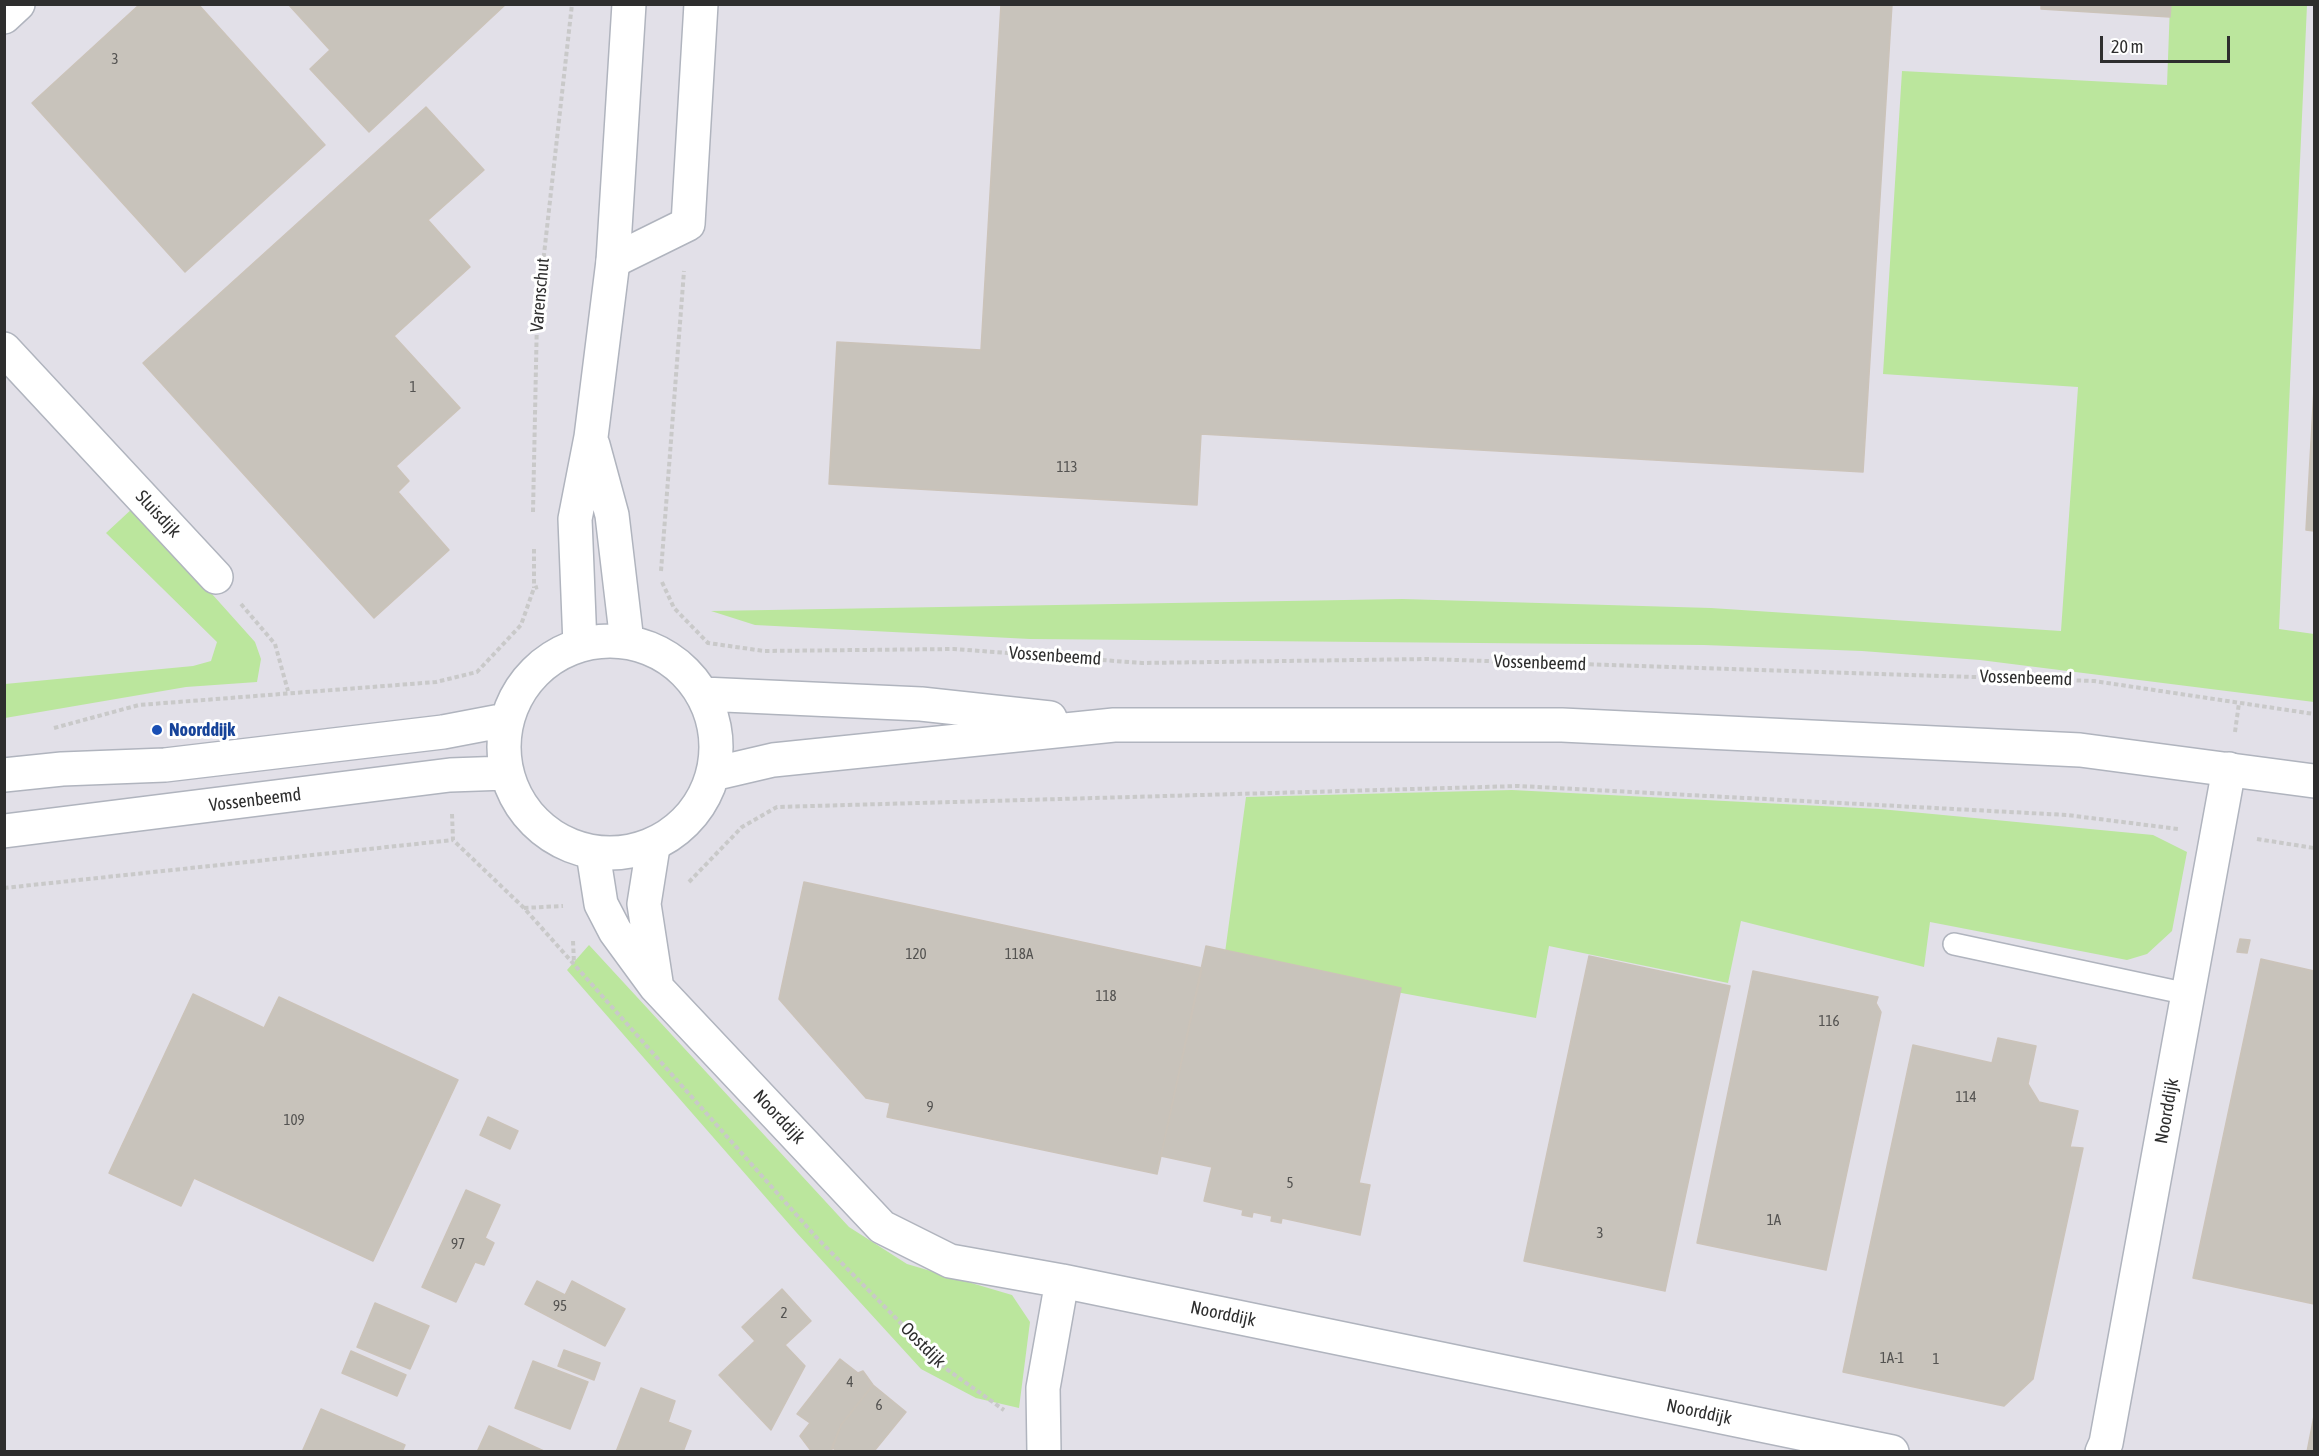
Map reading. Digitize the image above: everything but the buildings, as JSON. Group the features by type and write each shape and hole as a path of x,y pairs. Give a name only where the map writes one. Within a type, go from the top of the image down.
{"street":[{"path":"4,17 18,4"},
{"path":"580,645 575,519 591,437 613,261 629,4"},
{"path":"613,261 688,224 700,4"},
{"name":"Sluisdijk","path":"4,350 216,577"},
{"path":"591,437 612,515 627,642"},
{"path":"603,640 627,642 657,651 683,669 703,694 713,720 716,747 713,774 702,800 686,822 653,847 617,854 593,853 564,844 538,826 518,802 506,773 502,747 506,720 516,695 533,672 555,656 580,645 603,640"},
{"path":"703,694 921,704 1114,725"},
{"path":"4,775 62,769 165,765 443,732 506,720"},
{"path":"713,774 773,760 1114,725 1574,726 2080,750 2314,781"},
{"name":"Noorddijk","path":"2102,1452 2106,1443 2229,769"},
{"name":"Vossenbeemd","path":"4,831 438,777 506,773"},
{"path":"653,847 644,904 657,987"},
{"name":"Noorddijk","path":"593,853 602,904 615,931 657,987 882,1227 950,1261 1062,1281 1892,1452"},
{"path":"1044,1440 1043,1388 1062,1281"}],"lane":[{"path":"1954,944 2188,994"}],"path":[{"name":"Varenschut","path":"533,516 537,317 572,4"},
{"path":"660,578 688,224"},
{"path":"534,540 534,588"},
{"path":"216,577 275,644 288,692"},
{"name":"Vossenbeemd","path":"764,651 954,649 1142,663 1427,659 2094,681 2314,714"},
{"path":"49,729 139,705 436,682"},
{"path":"777,807 1519,786 2067,815 2218,833 2314,848"},
{"name":"Oostdijk","path":"4,888 453,840 524,908 817,1238 945,1368 1044,1440"}],"shaded area":[{"path":"5,5 2314,5 2314,1451 5,1451"}],"green space":[{"path":"2170,5 2307,5 2279,629 2314,634 2314,702 1980,660 1862,651 1704,645 1030,639 755,625 711,611 1402,599 1711,608 2061,631 2078,387 1883,374 1902,71 2167,85"},
{"path":"134,507 255,642 261,659 257,682 186,687 5,718 5,684 193,666 211,661 217,642 106,533"},
{"path":"1512,790 1880,809 2153,835 2187,852 2172,931 2147,954 2127,960 1930,922 1924,967 1741,921 1728,983 1549,946 1536,1018 1224,960 1246,797"},
{"path":"589,945 849,1227 907,1264 1012,1295 1030,1322 1019,1408 976,1398 921,1369 796,1232 567,970"}],"place":[{"name":"Noorddijk","path":"157,730"}]}
